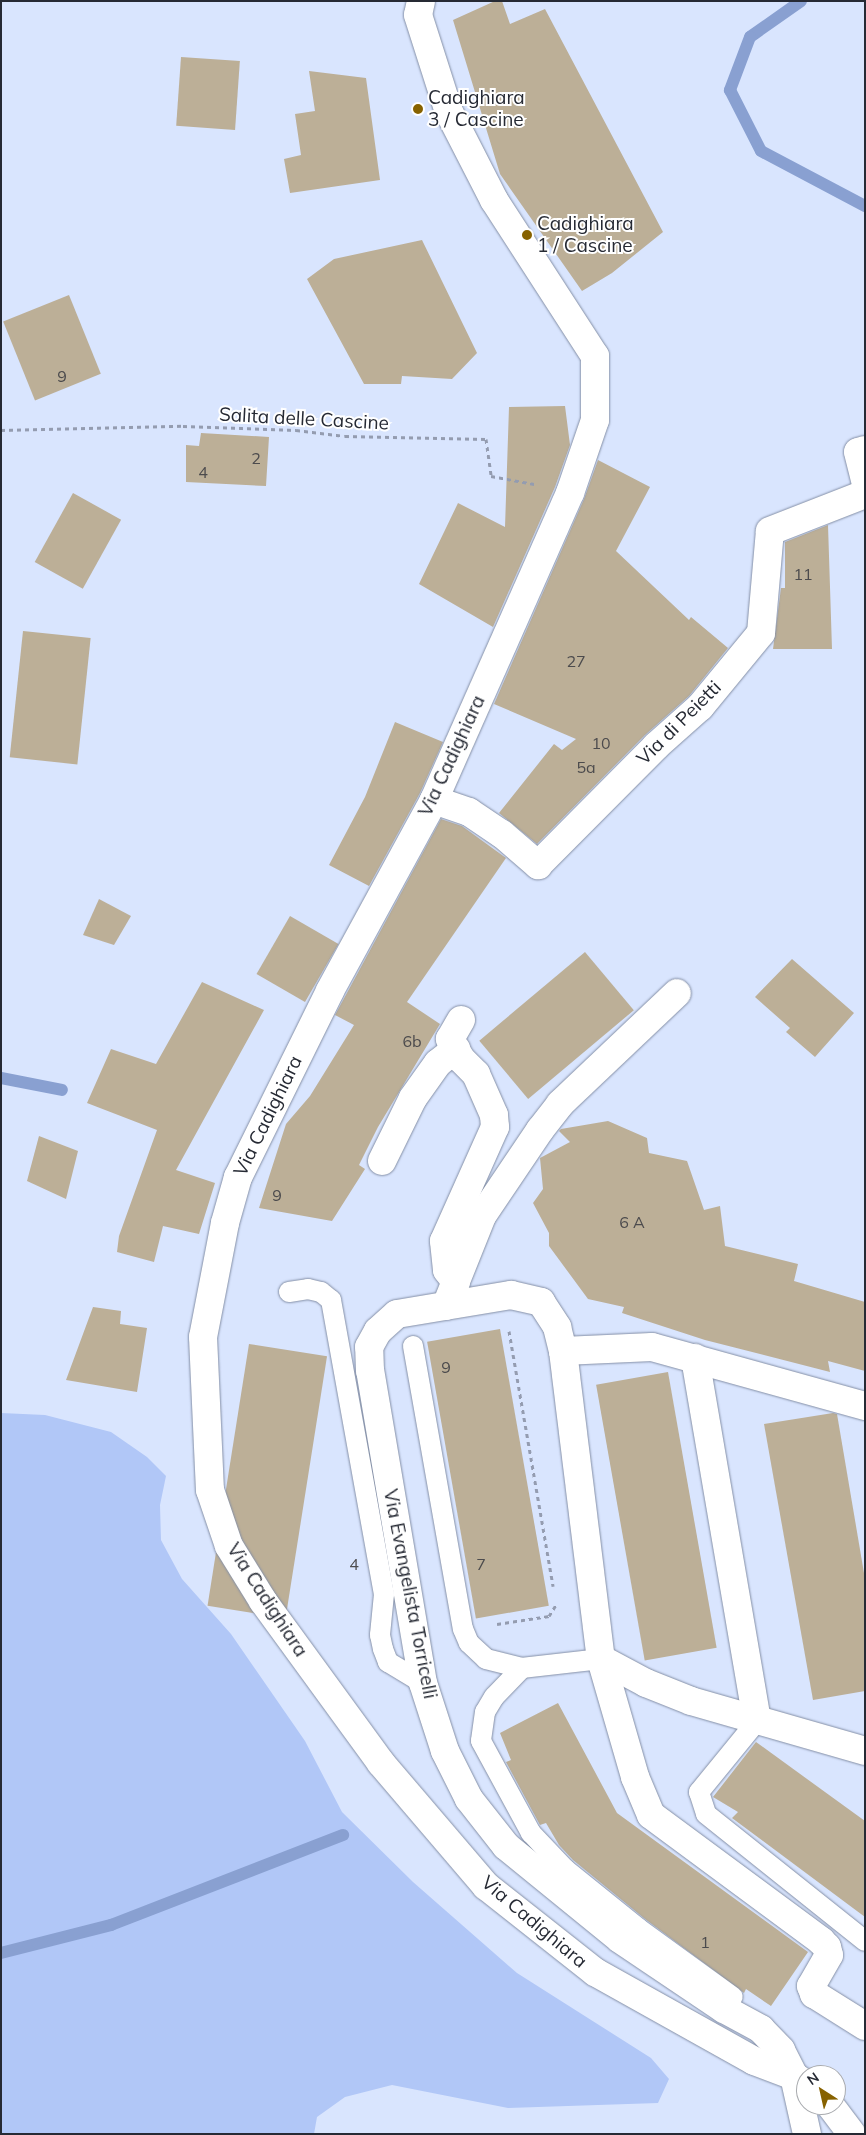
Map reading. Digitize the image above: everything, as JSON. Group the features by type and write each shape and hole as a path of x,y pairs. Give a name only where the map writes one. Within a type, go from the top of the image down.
{"street":[{"name":"Via Cadighiara","path":"421,1 418,15 448,112 494,200 595,356 595,420 570,493 434,800 330,991 238,1177 225,1223 203,1337 210,1490 229,1546 263,1601 381,1763 486,1886 595,1972 754,2062 796,2078"},
{"path":"865,450 858,452 865,481"},
{"name":"Via di Peietti","path":"434,800 469,812 502,834 538,866 656,746 700,707 761,633 770,531 865,494"},
{"path":"451,1294 482,1216 540,1130 560,1104 677,993"},
{"path":"451,1294 444,1241 495,1127 494,1115 476,1074 450,1039 461,1020"},
{"path":"382,1161 413,1098 438,1063 456,1049"},
{"name":"Via Evangelista Torricelli","path":"796,2074 781,2050 761,2029 724,2008 620,1939 506,1846 469,1799 445,1751 424,1683 370,1371 369,1347 378,1331 397,1314 451,1294 511,1295 540,1302 557,1327 563,1351 601,1659 635,1777 651,1815 827,1947 828,1955 811,1986 814,1994 865,2026"},
{"path":"563,1351 652,1347 865,1406"},
{"path":"695,1358 757,1721"},
{"path":"601,1659 646,1683 691,1702 865,1751"},
{"name":"Via Evangelista Torricelli","path":"805,2115 807,2134"},
{"path":"838,2115 852,2134"}],"lane":[{"path":"289,1292 308,1289 321,1292 331,1300 384,1594 380,1635 383,1649 388,1662 424,1683"},
{"path":"413,1346 463,1629 469,1643 486,1659 522,1668 601,1659"},
{"path":"522,1668 494,1697 486,1712 481,1741 531,1833 565,1869 616,1911 733,1997"},
{"path":"757,1721 699,1792 706,1814 865,1942"}],"path":[{"name":"Salita delle Cascine","path":"1,430 183,426 296,430 345,436 486,439 491,476 570,493"},
{"path":"509,1328 554,1589"},
{"path":"463,1629 549,1616 557,1607 555,1598"}],"shaded area":[{"path":"1,1413 45,1415 111,1432 147,1457 166,1476 160,1505 161,1540 182,1579 231,1634 305,1741 342,1812 413,1882 517,1973 651,2058 669,2079 658,2103 508,2108 392,2085 345,2097 317,2117 314,2134 1,2134"}],"building":[{"path":"495,1 502,1 510,24 545,9 663,232 612,273 582,291 500,174 453,20"},
{"path":"181,57 240,61 235,130 176,126"},
{"path":"309,71 366,78 380,180 290,193 284,159 301,155 295,114 315,111"},
{"path":"422,240 477,353 452,379 402,376 401,384 364,384 307,279 334,259"},
{"path":"69,295 101,374 35,400 3,322"},
{"path":"565,406 570,445 555,487 493,627 419,584 458,503 505,527 509,407"},
{"path":"201,433 269,437 266,486 186,482 186,445 199,446"},
{"path":"598,460 650,487 616,551 689,620 691,617 728,648 689,696 645,735 537,844 499,813 554,744 562,750 576,739 494,704 584,499"},
{"path":"73,493 121,520 83,589 35,562"},
{"path":"828,525 832,649 773,649 781,588 785,588 785,542"},
{"path":"23,631 91,638 77,764 10,757"},
{"path":"395,722 443,742 420,793 369,886 329,865 365,797"},
{"path":"441,819 462,826 506,858 407,1002 440,1024 378,1127 359,1165 365,1169 332,1221 259,1208 286,1124 310,1096 354,1025 335,1015"},
{"path":"99,899 131,916 114,945 83,935"},
{"path":"290,916 338,944 305,1002 256,974"},
{"path":"585,952 634,1010 528,1099 479,1041"},
{"path":"792,959 854,1013 815,1057 786,1032 790,1028 755,997"},
{"path":"202,982 264,1010 176,1170 215,1183 199,1234 163,1226 154,1262 117,1252 119,1236 157,1130 87,1103 111,1049 156,1064"},
{"path":"608,1121 647,1138 649,1153 687,1161 704,1210 720,1206 725,1246 798,1264 794,1281 865,1302 865,1371 828,1361 830,1372 705,1340 622,1313 624,1307 588,1299 549,1246 549,1233 533,1203 543,1189 540,1158 570,1142 559,1131 561,1129"},
{"path":"39,1136 78,1151 66,1199 27,1181"},
{"path":"93,1307 121,1311 120,1324 147,1328 137,1392 66,1380"},
{"path":"500,1329 549,1606 476,1619 427,1342"},
{"path":"249,1344 327,1356 286,1618 208,1606"},
{"path":"668,1372 717,1648 645,1660 596,1385"},
{"path":"833,1413 837,1414 865,1579 865,1691 813,1700 764,1424"},
{"path":"558,1703 617,1813 808,1952 771,2006 746,1989 744,1993 645,1919 573,1860 559,1845 546,1823 540,1825 506,1762 511,1760 500,1733"},
{"path":"756,1742 865,1821 865,1917 732,1818 738,1812 713,1797"}],"waterway":[{"path":"801,1 750,37 730,90 761,151 865,206"},
{"path":"1,1078 62,1090"},
{"path":"1,1953 111,1925 343,1835"}],"place":[{"name":"Cadighiara 3 / Cascine","path":"418,109"},
{"name":"Cadighiara 1 / Cascine","path":"527,235"}]}
